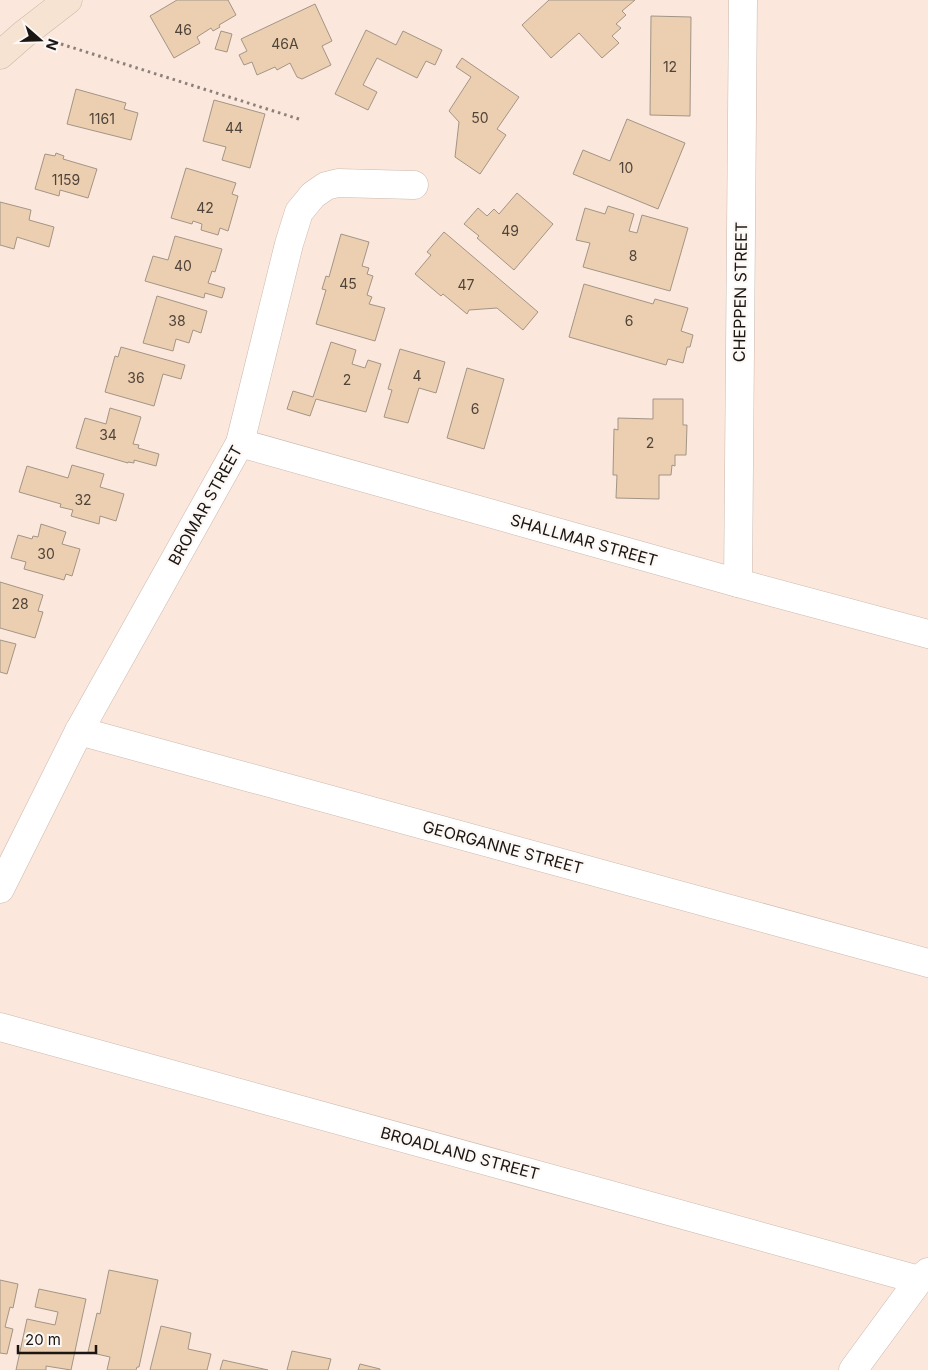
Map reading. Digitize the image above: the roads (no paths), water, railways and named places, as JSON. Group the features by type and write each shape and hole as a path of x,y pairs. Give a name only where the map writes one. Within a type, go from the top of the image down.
{"main road":[{"path":"0,55 67,0"}],"street":[{"name":"CHEPPEN STREET","path":"738,583 743,0"},
{"name":"BROMAR STREET","path":"0,889 79,731 240,443 289,244 299,212 313,195 326,186 338,183 414,185"},
{"name":"SHALLMAR STREET","path":"240,443 738,583 928,634"},
{"name":"GEORGANNE STREET","path":"79,731 928,963"},
{"name":"BROADLAND STREET","path":"0,1027 924,1276"},
{"path":"853,1370 924,1276"}]}
